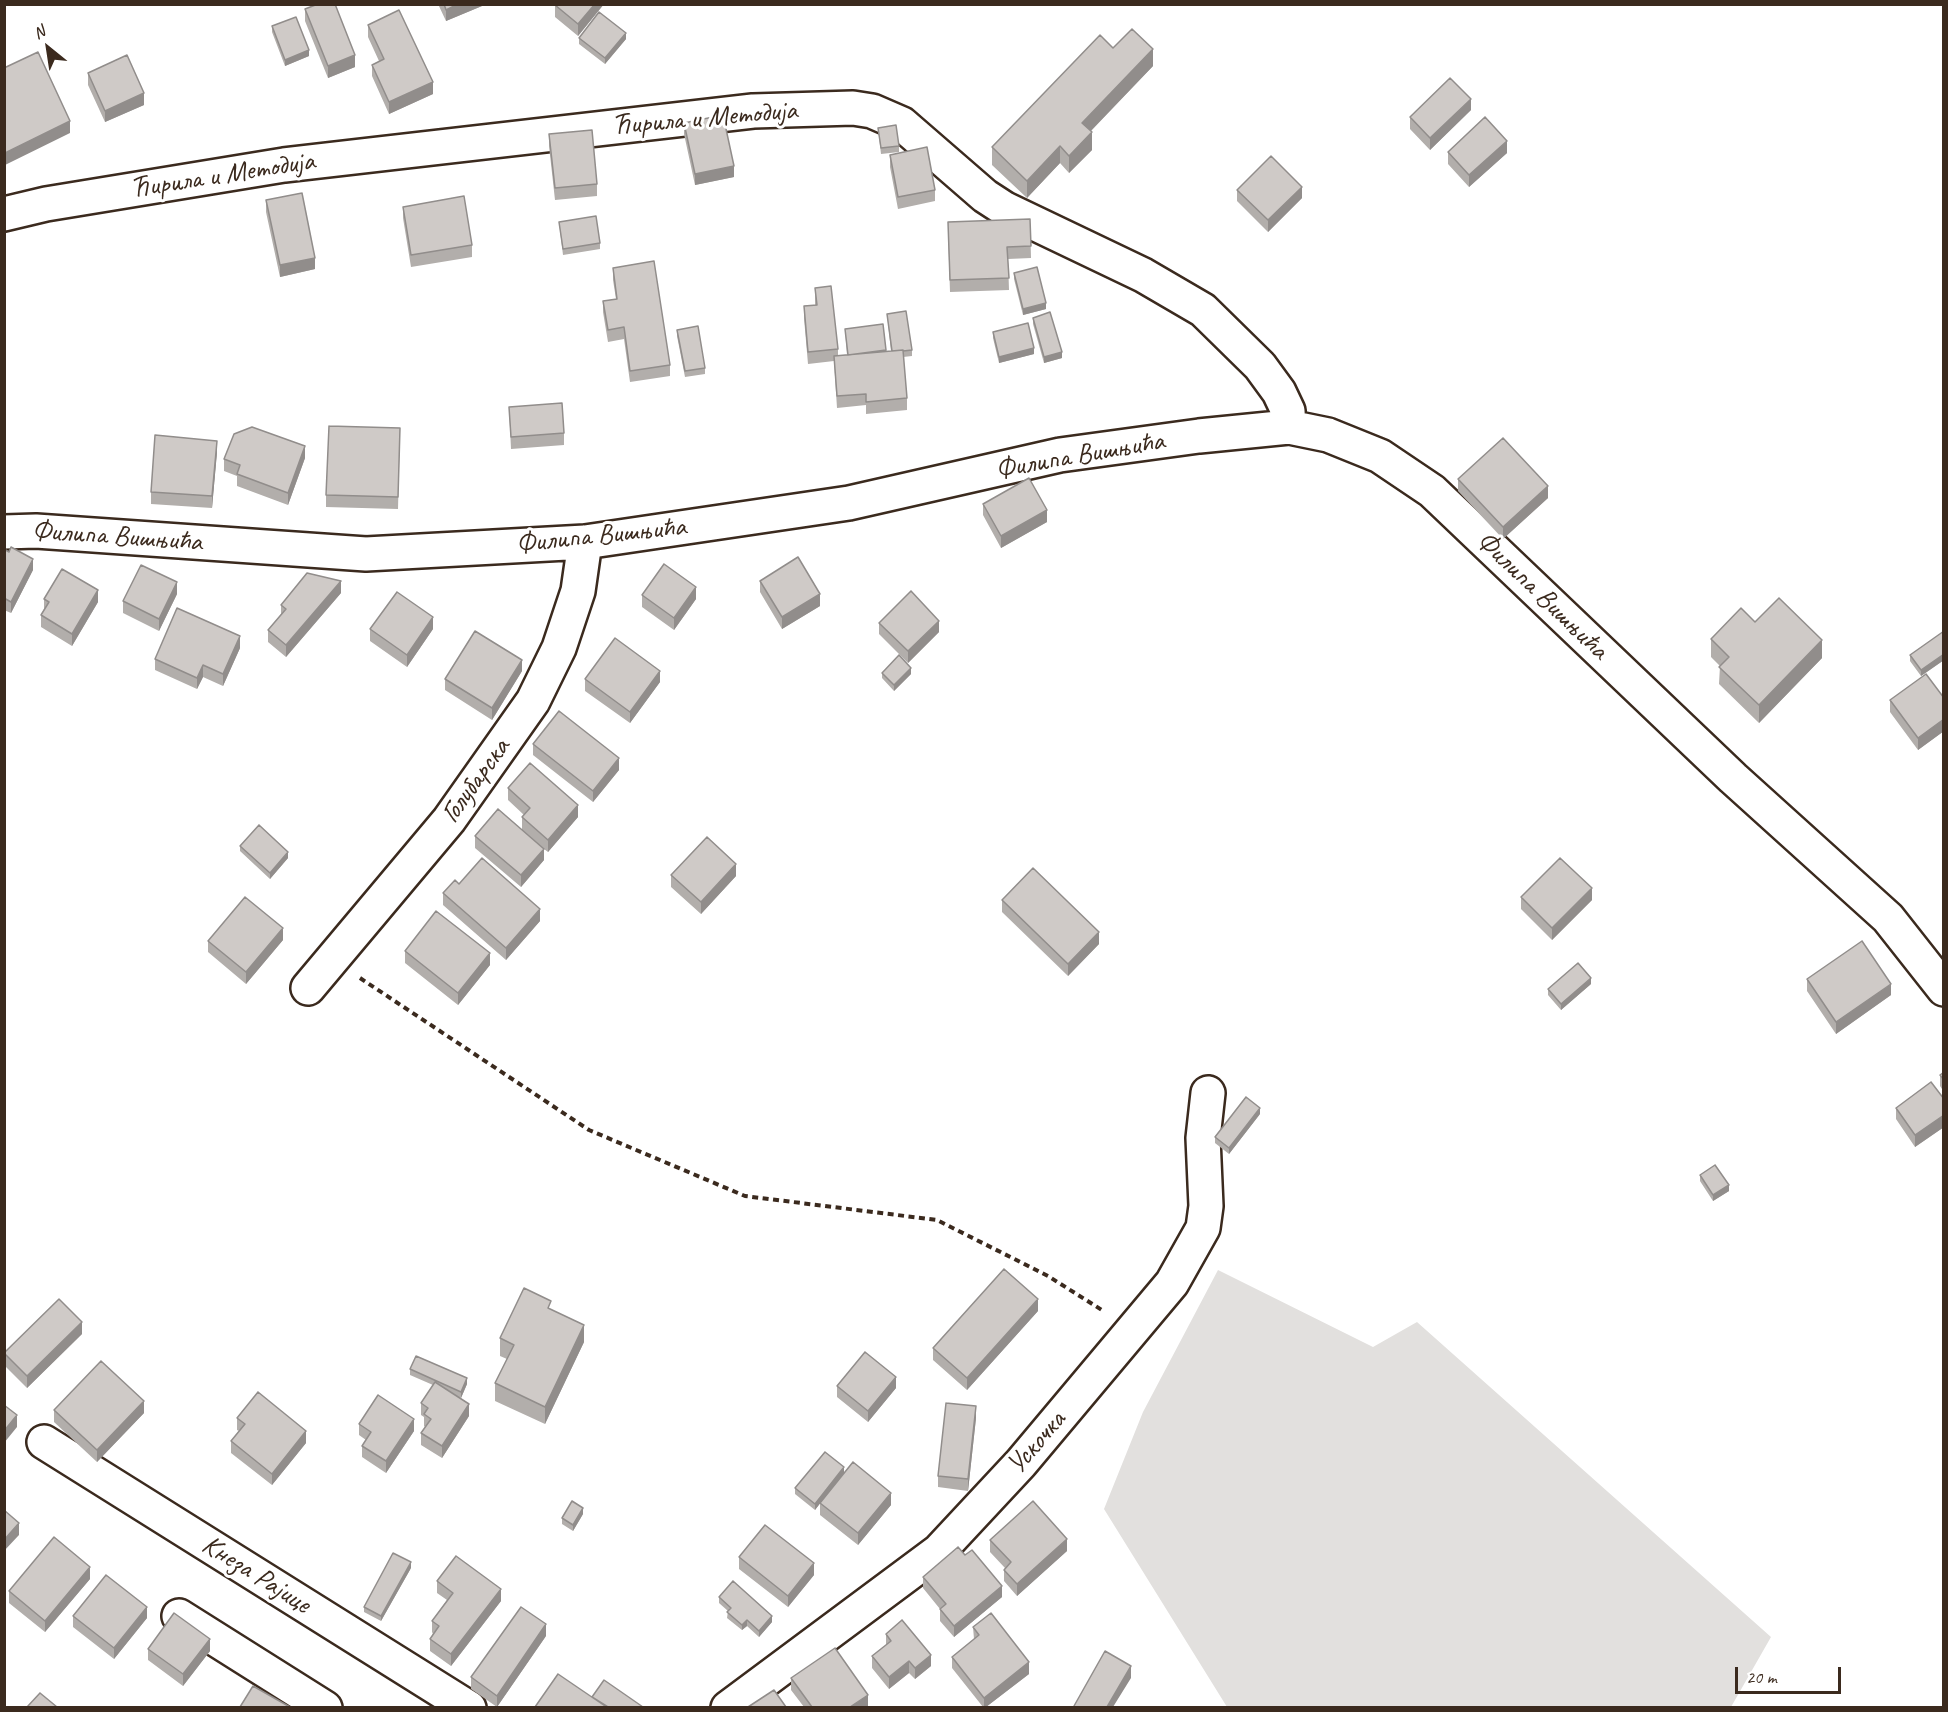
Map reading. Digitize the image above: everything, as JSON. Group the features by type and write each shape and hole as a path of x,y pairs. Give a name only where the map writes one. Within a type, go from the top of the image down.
{"street":[{"name":"Ћирила и Методија","path":"4,214 46,204 284,165 753,111 853,108 872,111 902,124 985,196 1005,209 1134,270 1203,310 1260,366 1284,402 1288,411 1289,427"},
{"name":"Филипа Вишњића","path":"4,532 36,531 366,554 585,542 849,503 1060,455 1199,436 1289,427 1328,435 1380,456 1432,491 1733,778 1888,918 1944,989"},
{"name":"Голубарска","path":"308,988 449,820 533,701 563,637 578,591 585,542"},
{"name":"Ускочка","path":"728,1707 939,1551 1021,1463 1172,1283 1203,1228 1206,1206 1203,1138 1208,1093"},
{"name":"Кнеза Рајице","path":"44,1442 469,1707"},
{"path":"179,1616 325,1707"}],"path":[{"path":"332,959 589,1130 745,1196 938,1220 1048,1276 1132,1330"}],"shaded area":[{"path":"1218,1270 1373,1347 1417,1322 1771,1637 1731,1707 1227,1707 1104,1509 1143,1412"}],"building":[{"path":"318,4 335,4 355,55 328,66 305,9"},
{"path":"444,4 458,4 446,10"},
{"path":"555,4 595,4 578,24"},
{"path":"399,10 433,82 389,102 372,65 384,59 368,25"},
{"path":"599,12 626,33 605,58 579,38"},
{"path":"296,17 309,50 285,60 272,26"},
{"path":"1132,29 1153,49 1082,123 1092,132 1069,156 1060,146 1027,181 992,147 1100,35 1113,48"},
{"path":"38,52 70,121 5,153 4,68"},
{"path":"127,55 144,93 105,111 88,73"},
{"path":"1450,78 1471,99 1430,138 1410,117"},
{"path":"723,115 734,166 695,174 684,123"},
{"path":"1485,117 1507,141 1469,175 1448,152"},
{"path":"896,125 899,146 881,148 878,128"},
{"path":"592,130 597,184 555,188 549,134"},
{"path":"927,147 935,190 898,197 890,155"},
{"path":"1271,156 1302,187 1268,220 1237,190"},
{"path":"302,193 315,258 280,265 266,200"},
{"path":"464,196 472,245 411,255 403,207"},
{"path":"596,216 600,243 563,249 559,222"},
{"path":"1030,219 1031,246 1007,247 1009,278 950,280 948,222"},
{"path":"654,261 670,365 630,371 624,327 608,330 603,301 617,299 613,268"},
{"path":"1037,267 1046,303 1023,309 1014,273"},
{"path":"831,286 838,349 808,352 804,306 817,305 815,288"},
{"path":"906,311 912,350 892,351 887,314"},
{"path":"1050,312 1062,352 1044,357 1033,318"},
{"path":"1028,323 1034,348 999,357 993,332"},
{"path":"883,324 886,350 848,355 845,329"},
{"path":"698,326 705,368 685,371 677,330"},
{"path":"903,350 907,398 866,402 866,394 837,396 834,356"},
{"path":"562,403 564,433 511,437 509,407"},
{"path":"329,426 400,428 398,497 326,495"},
{"path":"252,427 305,446 288,493 237,474 240,465 224,459 234,434"},
{"path":"155,435 217,441 212,496 151,492"},
{"path":"1503,438 1548,486 1503,527 1458,479"},
{"path":"1029,478 1047,510 1001,536 983,504"},
{"path":"11,547 33,559 11,602 4,598 4,549 9,552"},
{"path":"798,557 820,594 782,617 760,581"},
{"path":"664,564 696,587 674,618 642,595"},
{"path":"141,565 177,582 159,619 123,601"},
{"path":"62,569 98,590 72,634 41,615 49,602 44,599"},
{"path":"307,573 341,581 286,645 268,630 286,609 281,605"},
{"path":"911,591 939,621 908,651 879,623"},
{"path":"397,592 433,617 407,655 370,629"},
{"path":"1779,598 1822,640 1759,705 1719,667 1729,657 1711,639 1741,608 1755,622"},
{"path":"177,608 240,636 223,674 203,665 197,678 155,659"},
{"path":"475,631 522,660 492,708 445,679"},
{"path":"1944,631 1944,654 1921,670 1910,655"},
{"path":"615,638 660,671 630,712 585,679"},
{"path":"899,655 911,668 894,685 882,673"},
{"path":"1926,674 1944,698 1944,719 1918,738 1890,700"},
{"path":"559,711 619,758 593,791 533,744"},
{"path":"530,763 578,805 548,840 522,817 530,808 508,788"},
{"path":"498,809 544,849 521,875 475,836"},
{"path":"259,825 288,852 270,873 240,846"},
{"path":"707,837 736,864 701,902 671,875"},
{"path":"482,858 540,909 506,948 443,893 455,880 459,884"},
{"path":"1560,858 1592,888 1552,928 1521,897"},
{"path":"1033,868 1099,932 1068,964 1002,900"},
{"path":"245,897 283,928 246,972 208,941"},
{"path":"436,911 490,953 458,993 405,951"},
{"path":"1862,941 1891,984 1836,1022 1807,979"},
{"path":"1578,963 1591,978 1561,1004 1548,989"},
{"path":"1931,1082 1944,1099 1944,1115 1915,1135 1896,1108"},
{"path":"1246,1097 1260,1108 1229,1148 1215,1137"},
{"path":"1715,1165 1729,1185 1713,1195 1700,1175"},
{"path":"1004,1269 1038,1299 967,1378 933,1348"},
{"path":"524,1288 551,1301 548,1308 584,1325 545,1407 495,1383 514,1345 500,1338"},
{"path":"59,1299 82,1322 27,1376 4,1353"},
{"path":"865,1352 896,1377 868,1411 837,1386"},
{"path":"416,1356 467,1378 461,1392 410,1369"},
{"path":"101,1361 144,1401 97,1450 54,1410"},
{"path":"435,1382 469,1404 442,1446 421,1433 431,1419 424,1414 428,1408 421,1403"},
{"path":"258,1392 306,1431 272,1474 231,1441 245,1424 237,1418"},
{"path":"378,1395 414,1419 386,1461 362,1446 371,1432 359,1424"},
{"path":"946,1403 976,1406 968,1479 938,1476"},
{"path":"4,1405 17,1415 4,1431"},
{"path":"825,1452 844,1467 815,1504 795,1488"},
{"path":"853,1462 891,1493 858,1533 820,1503"},
{"path":"572,1501 583,1508 573,1525 562,1518"},
{"path":"1033,1501 1067,1539 1017,1584 1004,1570 1011,1562 990,1540"},
{"path":"4,1510 19,1523 4,1540"},
{"path":"765,1525 814,1563 788,1596 739,1557"},
{"path":"54,1537 90,1567 45,1621 9,1591"},
{"path":"958,1547 965,1555 972,1550 1002,1586 954,1626 940,1609 946,1604 923,1577"},
{"path":"393,1553 411,1562 381,1616 364,1607"},
{"path":"456,1556 501,1589 451,1654 430,1639 439,1626 432,1621 453,1593 437,1581"},
{"path":"106,1575 147,1607 114,1648 73,1616"},
{"path":"733,1581 772,1616 759,1631 747,1620 742,1625 727,1612 731,1608 719,1597"},
{"path":"521,1607 546,1624 497,1696 471,1677"},
{"path":"174,1613 210,1639 183,1674 148,1649"},
{"path":"991,1613 1029,1662 984,1698 952,1657 979,1635 973,1627"},
{"path":"902,1620 931,1655 915,1668 909,1661 889,1677 872,1656 891,1641 886,1634"},
{"path":"835,1648 868,1695 850,1707 812,1707 791,1678"},
{"path":"1105,1651 1131,1666 1107,1707 1075,1707 1074,1706"},
{"path":"558,1674 605,1706 605,1707 535,1707"},
{"path":"604,1680 643,1707 608,1707 592,1697"},
{"path":"253,1686 290,1707 240,1707"},
{"path":"774,1690 786,1707 748,1707"},
{"path":"40,1693 57,1707 27,1707"}]}
